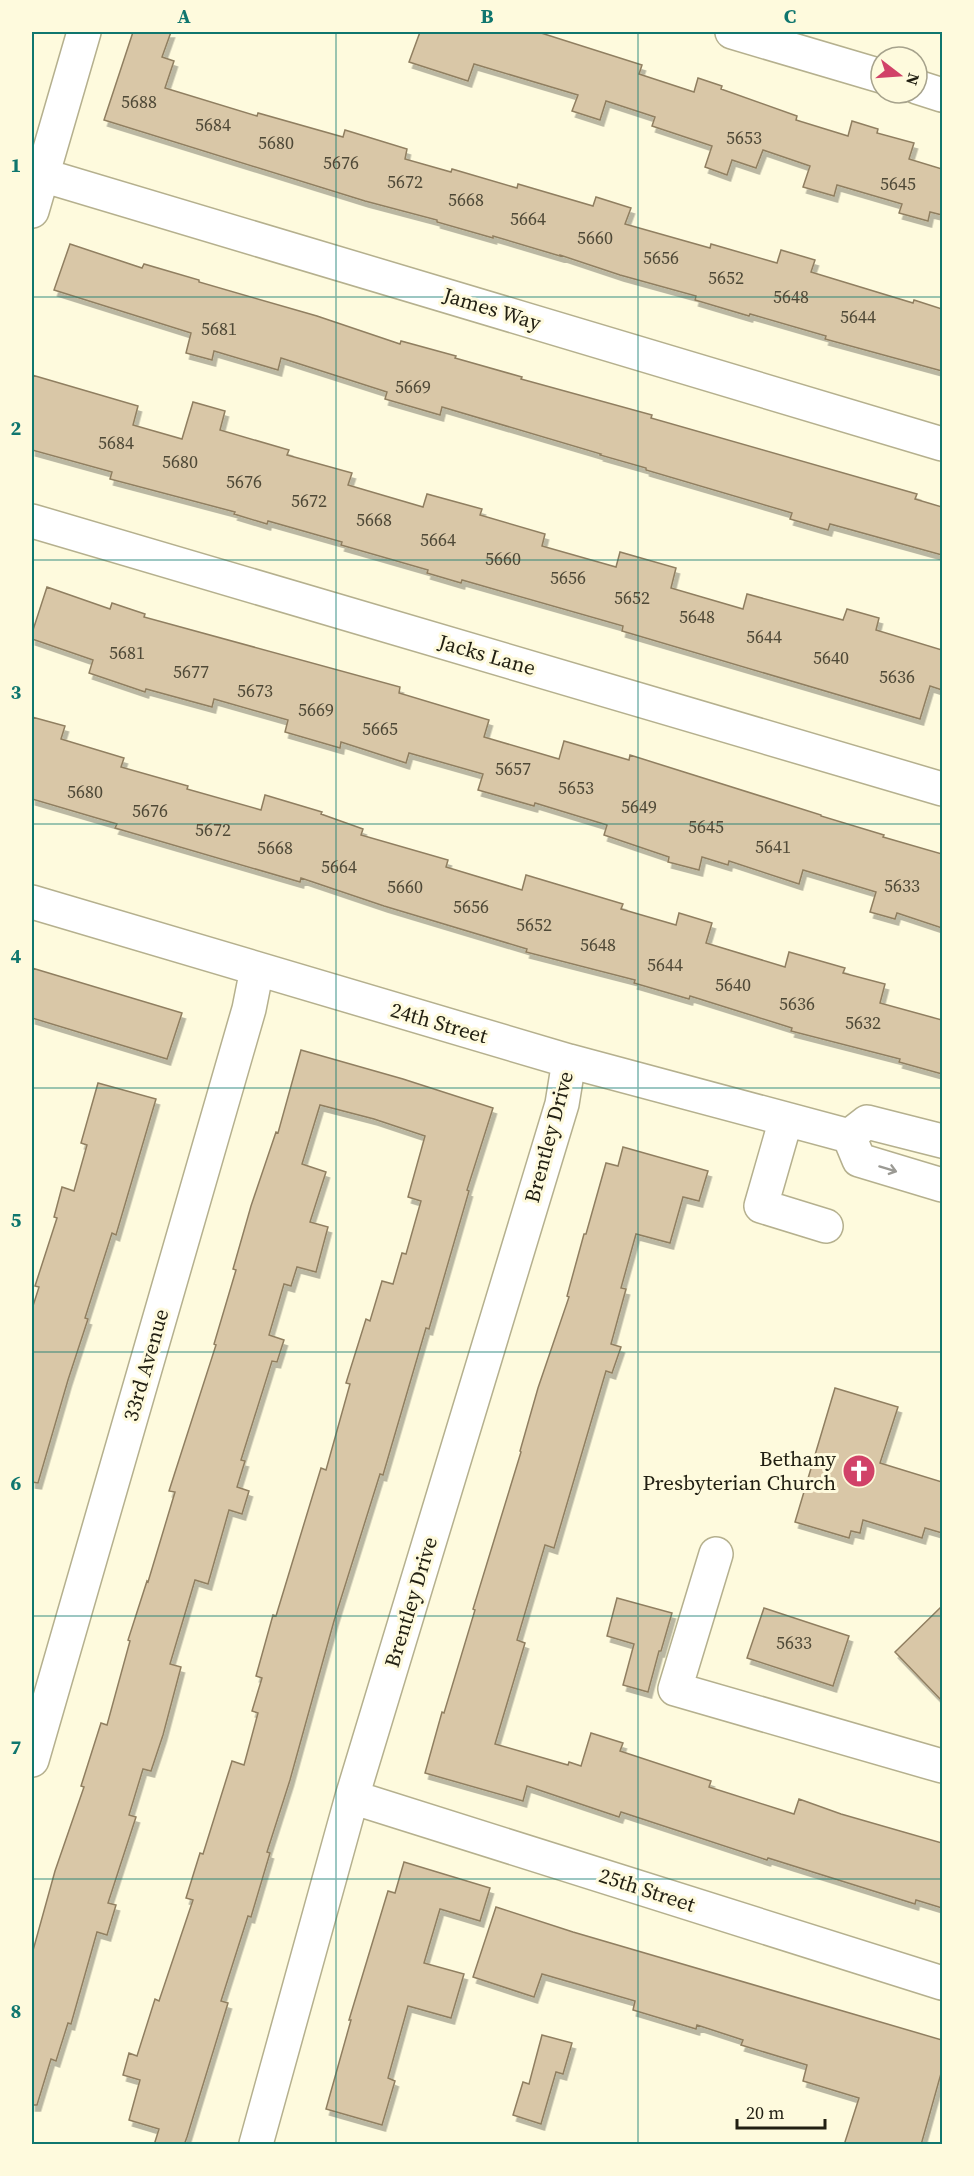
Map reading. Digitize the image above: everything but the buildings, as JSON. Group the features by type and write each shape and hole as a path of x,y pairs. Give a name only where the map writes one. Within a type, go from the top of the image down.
{"street":[{"path":"32,211 84,32"},
{"path":"732,32 869,72"},
{"name":"James Way","path":"42,175 942,444"},
{"name":"Jacks Lane","path":"32,521 942,789"},
{"name":"24th Street","path":"32,902 569,1061 849,1136"},
{"name":"33rd Avenue","path":"32,1760 249,1009 257,969"},
{"name":"Brentley Drive","path":"256,2145 352,1797 562,1104 569,1061"},
{"path":"786,1119 761,1206 826,1226"},
{"path":"942,1141 867,1122 849,1136 859,1160 942,1185"},
{"path":"716,1554 675,1689 942,1766"},
{"name":"25th Street","path":"352,1797 942,1983"}],"place":[{"name":"Bethany Presbyterian Church","path":"859,1471"}]}
